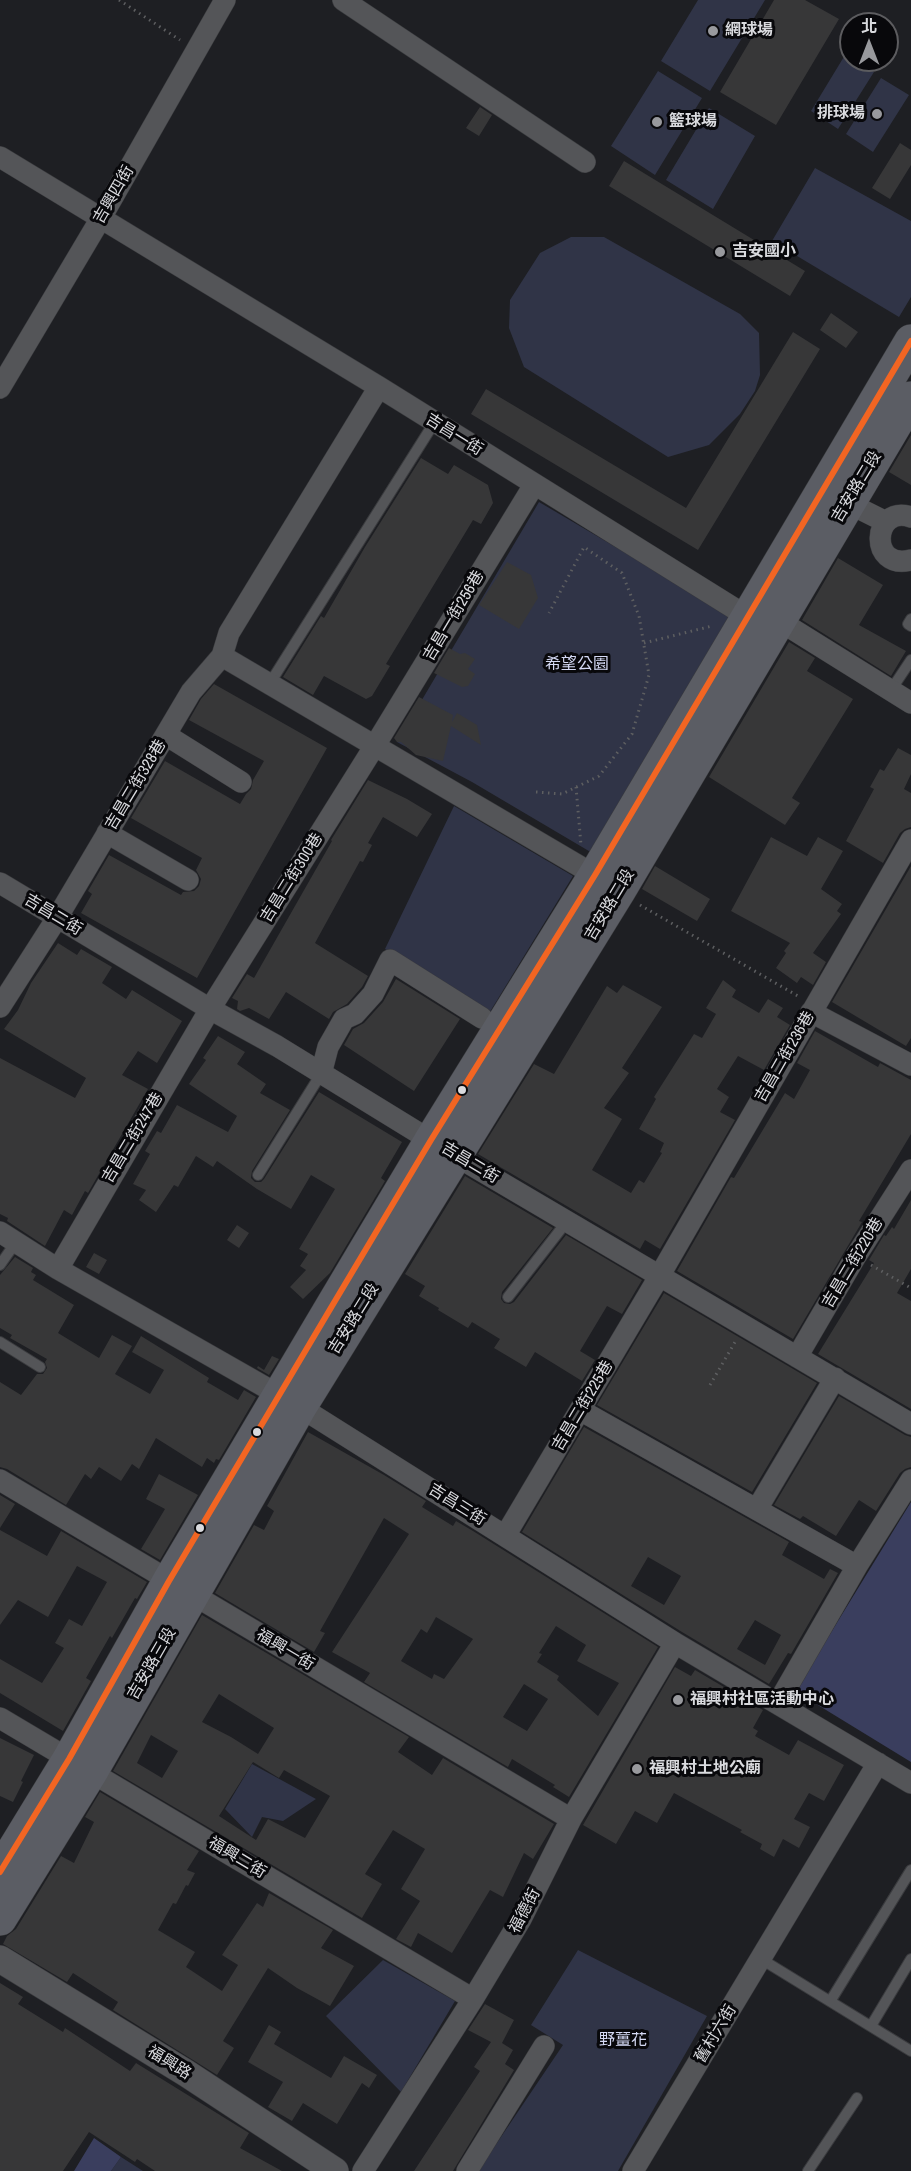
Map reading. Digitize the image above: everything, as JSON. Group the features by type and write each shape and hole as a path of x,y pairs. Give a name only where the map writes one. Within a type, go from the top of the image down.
{"main road":[{"name":"吉安路二段","path":"290,1401 836,497 910,346"},
{"name":"吉安路二段","path":"836,497 911,398"},
{"name":"吉安路三段","path":"0,1919 80,1765 290,1401"},
{"name":"吉安路三段","path":"0,1872 80,1765"}],"street":[{"name":"吉興四街","path":"0,388 101,218 225,0"},
{"path":"343,0 585,162"},
{"name":"吉昌一街","path":"0,157 379,387 534,485 911,703"},
{"path":"379,387 229,633 222,656 604,881"},
{"name":"吉昌一街256巷","path":"374,747 534,485"},
{"path":"836,497 886,522"},
{"path":"911,517 899,516 886,522 880,536 883,550 894,560 911,560"},
{"name":"吉昌二街328巷","path":"0,1007 57,918 191,692 222,656"},
{"path":"166,735 241,782"},
{"name":"吉昌二街300巷","path":"210,1009 374,747"},
{"path":"107,833 189,880"},
{"name":"吉昌二街236巷","path":"660,1275 805,1004 911,840"},
{"name":"吉昌二街","path":"0,883 911,1424"},
{"path":"321,1074 328,1047 344,1019 355,1014 374,994 390,960 482,1018"},
{"path":"805,1004 911,1065"},
{"name":"吉昌二街247巷","path":"58,1269 210,1009"},
{"name":"吉昌二街220巷","path":"797,1357 856,1256 911,1170"},
{"name":"吉昌三街","path":"8,1237 58,1269 290,1401 675,1644 911,1783"},
{"name":"吉昌二街225巷","path":"505,1536 660,1275"},
{"path":"758,1509 835,1378"},
{"path":"580,1410 857,1566"},
{"name":"福興一街","path":"0,1480 571,1819"},
{"path":"778,1703 857,1566 911,1480"},
{"name":"福德街","path":"363,2171 473,1999 521,1919 571,1819 675,1644"},
{"name":"福興二街","path":"0,1718 473,1999"},
{"name":"舊村六街","path":"633,2171 878,1763"},
{"name":"福興路","path":"0,1959 186,2073 335,2171"},
{"path":"467,2171 544,2046"}],"lane":[{"path":"270,683 434,423"},
{"path":"911,619 908,624 911,626"},
{"path":"891,690 911,660"},
{"path":"258,1175 321,1074"},
{"path":"508,1298 568,1220"},
{"path":"0,1265 8,1237"},
{"path":"0,1342 40,1367"},
{"path":"831,2000 911,1870"},
{"path":"761,1959 911,2051"},
{"path":"871,2026 911,1959"},
{"path":"808,2171 857,2098"}],"path":[{"path":"119,0 197,51"},
{"path":"536,792 562,794 599,776 632,734 649,675 639,616 622,573 584,547 549,613"},
{"path":"644,643 763,619"},
{"path":"576,787 604,881 805,1004"},
{"path":"856,1256 911,1288"},
{"path":"710,1385 745,1325"}],"green space":[{"name":"網球場","path":"698,0 765,0 710,91 661,61"},
{"name":"排球場","path":"839,65 839,72 874,72 838,129 811,111"},
{"name":"籃球場","path":"658,71 702,98 655,175 611,146"},
{"name":"排球場","path":"881,78 909,95 873,152 846,134"},
{"path":"709,108 755,136 713,209 666,180"},
{"path":"815,168 911,221 911,297 899,317 772,241"},
{"path":"571,237 604,237 740,314 759,333 760,375 755,391 740,414 709,445 668,457 524,367 509,328 510,300 540,253"},
{"name":"希望公園","path":"539,502 740,620 599,857 472,782 397,742"},
{"path":"454,806 573,876 488,1015 385,949"},
{"path":"252,1764 316,1799 283,1821 262,1817 252,1837 225,1809"},
{"name":"野薑花","path":"578,1950 707,2016 618,2171 478,2171 563,2045 531,2025"},
{"path":"383,1960 455,2001 401,2092 326,2016"},
{"path":"121,2157 143,2171 111,2171"}],"shaded area":[{"path":"911,1502 911,1762 795,1691"},
{"path":"94,2138 121,2157 111,2171 74,2171"}],"building":[{"path":"774,0 805,0 839,19 776,125 720,92"},
{"path":"480,107 492,115 479,136 466,128"},
{"path":"900,143 911,150 911,165 890,199 872,188"},
{"path":"624,161 805,271 790,296 609,186"},
{"path":"831,313 858,332 846,348 820,330"},
{"path":"793,332 820,349 698,550 471,414 486,389 686,508"},
{"path":"911,435 911,485 889,472"},
{"path":"421,458 448,474 454,465 488,485 493,503 481,524 473,520 386,664 390,666 372,696 366,699 324,676 313,695 283,677 321,616 324,618"},
{"path":"838,558 883,585 859,625 906,651 891,676 802,620"},
{"path":"507,562 531,575 538,598 519,629 479,605"},
{"path":"789,642 815,658 807,671 853,699 792,798 800,803 785,825 709,777"},
{"path":"449,648 475,659 468,669 475,674 468,686 462,687 434,673"},
{"path":"214,684 327,748 197,978 81,913 92,894 88,891 109,855 181,895 183,892 194,891 199,886 201,879 196,870 202,858 131,818 165,761 240,804 251,789 253,780 264,761 189,720 201,699"},
{"path":"419,697 453,715 452,722 457,713 477,725 481,745 451,726 443,761 416,755 401,742 397,742 394,738"},
{"path":"898,748 911,755 911,774 904,789 911,793 911,827 900,833 883,863 846,841 874,789 870,787 880,769 884,771"},
{"path":"368,780 432,814 417,837 383,817 368,843 372,845 363,862 360,861 315,943 368,976 362,987 347,1004 333,1012 329,1019 286,992 269,1019 249,1008 240,1011 237,1009 238,1001 232,998 247,974 254,978 331,840"},
{"path":"771,837 807,856 818,837 843,851 821,889 842,904 837,911 841,914 813,953 826,962 813,985 801,977 797,983 776,968 790,943 731,911"},
{"path":"655,866 710,899 697,921 642,889"},
{"path":"911,866 911,1038 906,1046 832,1002"},
{"path":"58,943 77,955 81,949 112,967 102,983 126,999 132,990 182,1021 157,1063 138,1051 122,1075 148,1089 88,1193 85,1191 72,1215 64,1210 45,1246 0,1214 0,1058 75,1098 86,1078 4,1029"},
{"path":"396,979 460,1019 414,1091 344,1045 353,1029 364,1023 383,1002"},
{"path":"723,980 736,990 732,997 759,1013 768,999 783,1008 777,1017 790,1025 764,1070 738,1056 717,1089 729,1097 720,1112 735,1120 660,1249 645,1240 640,1249 478,1154 534,1064 554,1074 607,986 617,993 623,985 662,1007 622,1068 629,1073 604,1108 622,1119 592,1170 631,1193 639,1180 644,1183 662,1153 660,1152 664,1143 639,1129 656,1099 654,1097 694,1034 702,1038 716,1014 706,1008"},
{"path":"815,1031 878,1067 880,1063 911,1080 911,1134 793,1339 677,1271 731,1177 734,1178 785,1093 794,1099 810,1070 797,1063"},
{"path":"218,1036 245,1052 237,1064 266,1084 260,1093 290,1110 252,1171 251,1178 255,1182 261,1182 264,1179 319,1092 402,1142 381,1178 385,1181 330,1273 303,1299 290,1287 306,1270 300,1266 308,1254 299,1249 335,1189 311,1175 291,1209 217,1161 213,1167 196,1156 178,1187 174,1185 156,1212 139,1200 146,1190 133,1184 150,1154 145,1151 157,1131 161,1133 177,1105 228,1132 237,1116 189,1084 206,1060 203,1058"},
{"path":"465,1176 553,1228 502,1292 501,1299 504,1303 514,1302 566,1235 642,1280 622,1314 607,1306 580,1351 595,1360 582,1381 535,1352 526,1367 494,1348 500,1339 472,1322 468,1328 438,1310 439,1308 419,1296 425,1286 405,1274"},
{"path":"911,1200 911,1269 897,1293 911,1301 911,1409 818,1354 874,1263 869,1260 884,1235 886,1236 892,1227 894,1229"},
{"path":"237,1225 249,1233 239,1248 227,1240"},
{"path":"94,1253 107,1260 99,1274 86,1267"},
{"path":"15,1257 33,1268 31,1272 36,1275 33,1280 74,1305 58,1333 99,1358 112,1335 132,1346 115,1374 150,1394 164,1370 132,1352 141,1336 209,1378 207,1382 238,1400 244,1390 256,1397 219,1460 216,1459 214,1463 207,1458 202,1467 156,1438 139,1469 132,1464 121,1481 99,1467 91,1479 85,1474 66,1505 0,1467 0,1382 21,1395 37,1374 43,1374 47,1368 45,1362 47,1359 10,1338 12,1335 0,1328 0,1275"},
{"path":"664,1293 817,1383 752,1492 597,1405"},
{"path":"272,1356 279,1359 269,1375 257,1368 258,1366 264,1370"},
{"path":"839,1396 911,1437 911,1467 900,1473 876,1511 859,1500 836,1536 803,1516 800,1519 774,1505"},
{"path":"584,1427 789,1542 782,1555 824,1579 830,1569 838,1573 791,1654 788,1653 769,1684 522,1532","holes":["648,1557 681,1576 664,1605 631,1586","755,1620 781,1635 765,1665 737,1649"]},
{"path":"308,1432 426,1501 422,1507 453,1526 456,1521 473,1531 658,1647 569,1797 553,1787 555,1785 512,1759 508,1767 364,1682 370,1673 332,1652 409,1534 384,1518 320,1631 325,1633 314,1652 215,1593 254,1525 264,1530 274,1511 267,1506","holes":["436,1617 473,1639 444,1679 434,1674 432,1679 401,1661 421,1629 427,1633","556,1626 586,1645 577,1661 619,1683 598,1716 557,1680 559,1676 537,1662 542,1654 539,1653","524,1684 548,1699 527,1731 503,1717"]},
{"path":"159,1474 198,1495 160,1560 141,1549 165,1509 146,1499"},
{"path":"0,1495 15,1504 0,1528"},
{"path":"0,1530 47,1556 61,1531 147,1582 112,1638 110,1636 86,1678 91,1681 63,1731 0,1693 0,1659 42,1683 64,1648 55,1643 69,1619 82,1626 107,1582 77,1566 48,1617 18,1600 0,1625"},
{"path":"202,1615 409,1737 398,1752 432,1775 443,1758 554,1824 533,1859 524,1853 503,1897 490,1890 452,1953 418,1933 411,1947 396,1939 420,1901 401,1889 425,1849 393,1830 365,1874 382,1884 362,1918 113,1771","holes":["219,1694 274,1728 258,1754 202,1722","151,1735 178,1751 162,1778 137,1763","253,1762 279,1778 284,1770 330,1796 305,1838 268,1819 256,1840 219,1816"]},
{"path":"675,1667 691,1676 695,1670 763,1710 753,1728 758,1731 755,1736 789,1755 798,1740 844,1765 824,1801 809,1793 794,1819 810,1827 799,1848 783,1839 774,1857 760,1849 762,1844 740,1832 742,1830 674,1793 657,1823 635,1811 616,1844 583,1825"},
{"path":"0,1738 34,1755 13,1802 0,1796"},
{"path":"100,1792 199,1851 187,1870 195,1873 176,1904 173,1903 158,1930 195,1952 186,1967 222,1991 238,1965 222,1955 257,1903 263,1907 269,1893 333,1930 321,1948 354,1966 330,2006 297,1988 268,1968 223,2041 234,2048 217,2075 113,2010 118,2002 73,1973 67,1982 3,1944 7,1936 16,1929 61,1856 74,1863 94,1822 85,1817"},
{"path":"0,1983 23,1997 18,2004 63,2032 65,2028 130,2071 136,2063 249,2133 240,2148 282,2171 155,2171 137,2159 135,2162 89,2132 63,2171 0,2171"},
{"path":"485,2004 514,2020 502,2043 513,2050 505,2064 514,2070 453,2171 414,2171 480,2071 474,2067 491,2042 468,2030"},
{"path":"269,2025 281,2032 274,2044 331,2078 344,2056 377,2075 369,2088 362,2083 337,2124 303,2103 292,2121 268,2107 283,2082 248,2062"}],"transit line":[{"path":"0,1872 69,1759 169,1581 332,1306 431,1140 595,875 911,341"}],"place":[{"name":"網球場","path":"713,31"},
{"name":"排球場","path":"877,114"},
{"name":"籃球場","path":"657,122"},
{"name":"吉安國小","path":"720,252"},
{"name":"福興村社區活動中心","path":"678,1700"},
{"name":"福興村土地公廟","path":"637,1769"}]}
